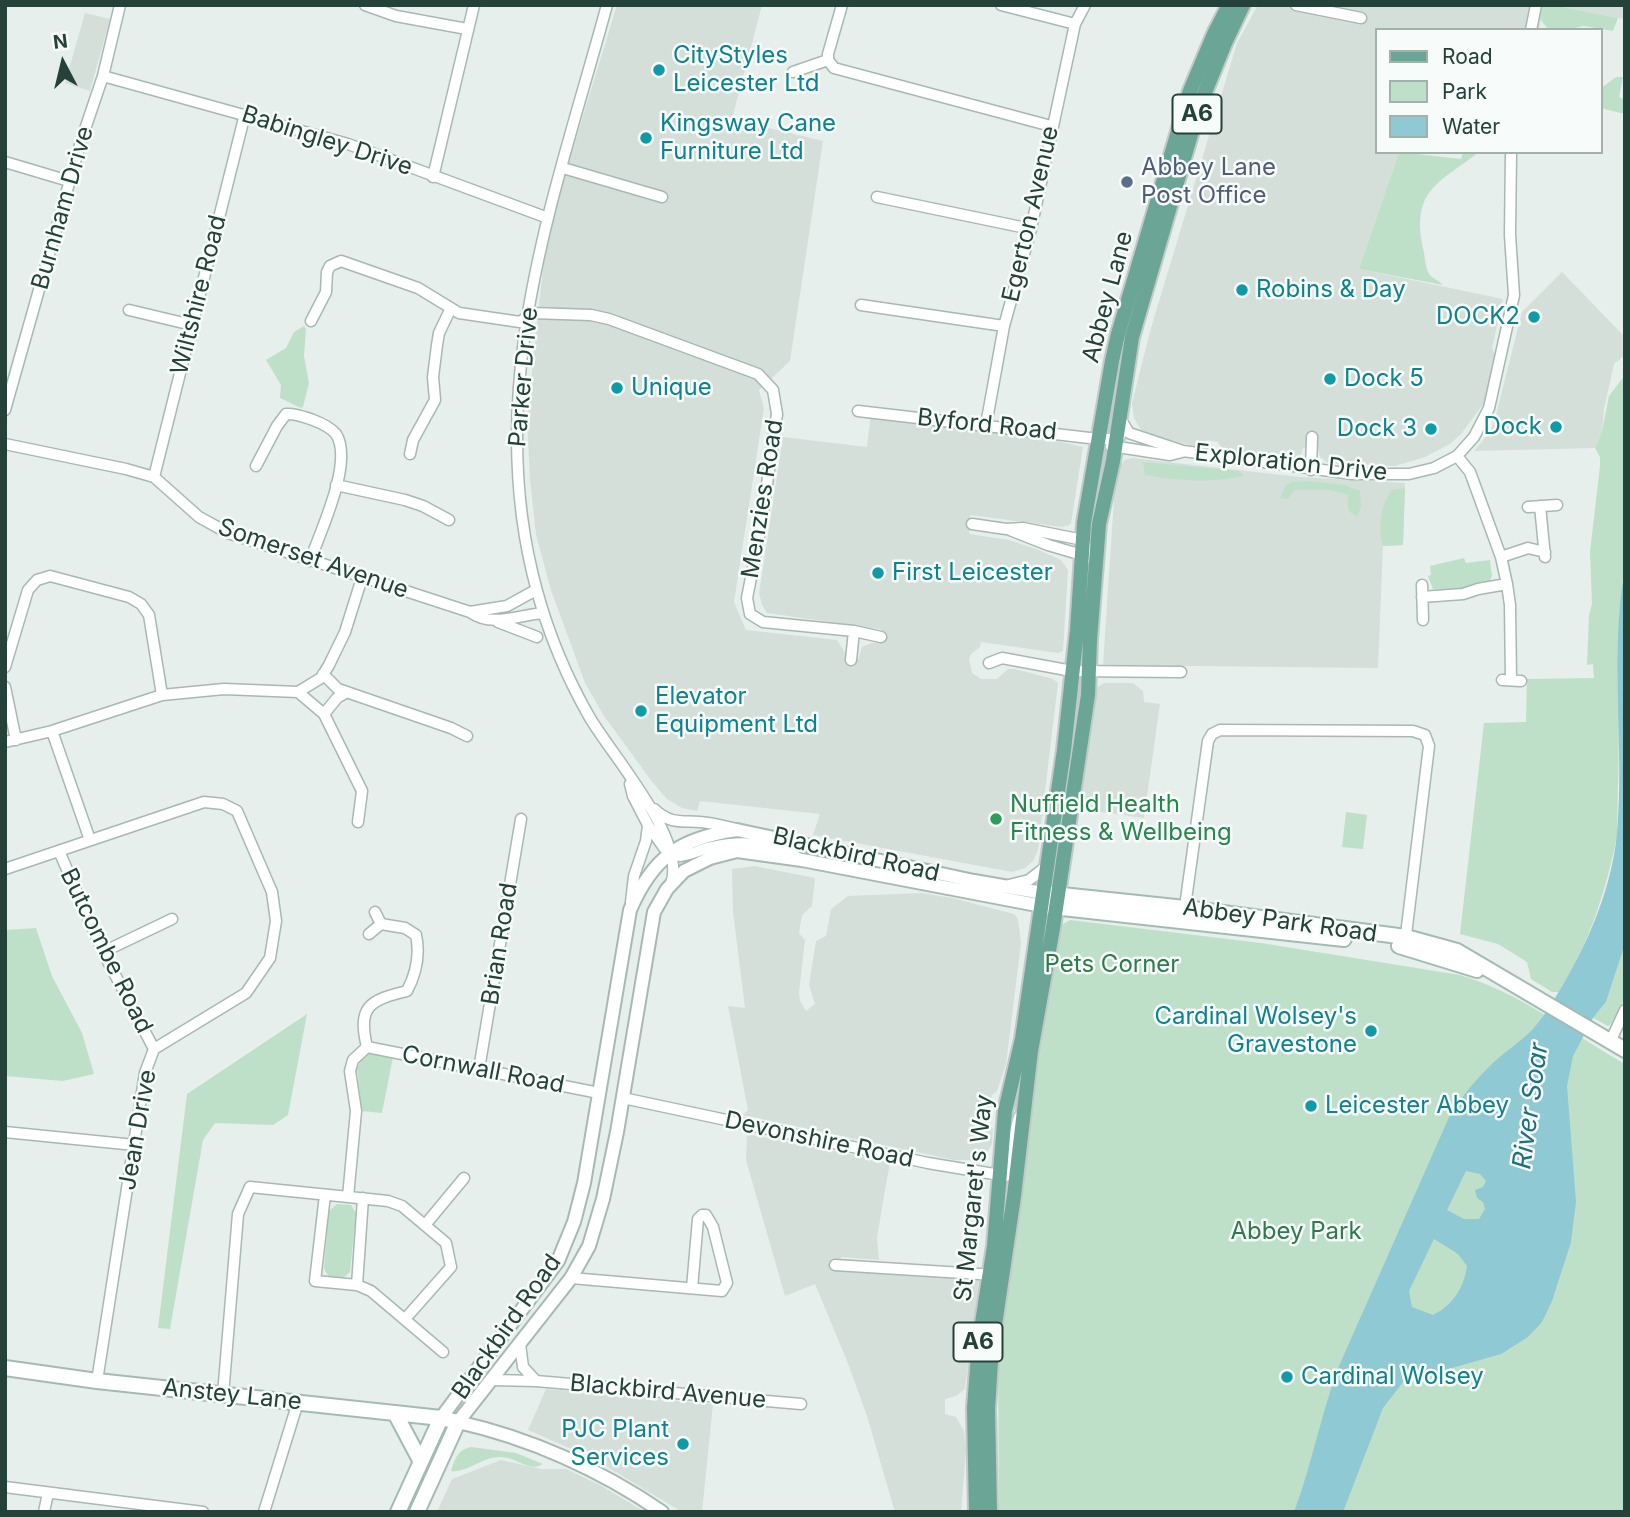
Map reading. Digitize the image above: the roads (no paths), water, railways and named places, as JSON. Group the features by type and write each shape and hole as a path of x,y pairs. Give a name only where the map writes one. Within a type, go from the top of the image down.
{"main road":[{"name":"Abbey Lane","path":"1050,900 1046,866 1064,750 1091,487 1099,460 1113,441 1118,334 1183,116 1209,45 1229,5"},
{"name":"Abbey Lane","path":"1050,900 1090,672 1090,628 1097,569 1098,530 1132,337 1199,107 1243,5"},
{"name":"Abbey Park Road","path":"1050,900 1405,942 1508,980 1625,1050"},
{"name":"St Margaret's Way","path":"976,1512 975,1379 979,1342 997,1275 1017,1178 1050,900"},
{"name":"St Margaret's Way","path":"989,1512 989,1380 997,1275 999,1174 1005,1111 1050,900"},
{"name":"Anstey Lane","path":"5,1368 458,1422"},
{"path":"396,1413 421,1462"},
{"name":"Blackbird Road","path":"398,1512 441,1418"},
{"name":"Blackbird Road","path":"417,1512 458,1422"}],"street":[{"name":"Burnham Drive","path":"5,410 69,181 103,76 120,5"},
{"path":"365,5 396,16 467,29"},
{"path":"433,177 474,5"},
{"name":"Parker Drive","path":"607,5 548,218 526,318 517,400 520,501 536,590 543,612 578,694 667,836 675,866 671,884"},
{"path":"842,5 828,57 839,71 1051,126"},
{"path":"1001,5 1075,24"},
{"name":"Egerton Avenue","path":"986,425 1004,326 1031,229 1075,24 1085,5"},
{"path":"1296,5 1361,18"},
{"path":"1531,28 1536,5"},
{"path":"793,72 828,57"},
{"name":"Babingley Drive","path":"103,76 348,144 548,218"},
{"name":"Wiltshire Road","path":"154,477 245,114"},
{"name":"Exploration Drive","path":"1113,441 1311,470 1381,475 1409,474 1434,468 1457,456 1474,437 1489,408 1514,295 1510,235 1511,154"},
{"path":"5,162 69,181"},
{"path":"563,168 662,197"},
{"path":"877,197 1031,229"},
{"path":"311,321 326,292 330,265 341,261 418,288 450,310 488,319 520,322 526,318"},
{"path":"861,305 1004,326"},
{"path":"129,310 192,326"},
{"path":"410,454 413,440 435,400 433,377 439,333 450,310"},
{"name":"Menzies Road","path":"526,318 532,313 574,314 609,319 764,378 773,390 777,414 747,607 755,619 763,622 881,637"},
{"name":"Byford Road","path":"858,411 1113,441"},
{"path":"256,467 286,414 322,424 335,434 342,452 336,485 310,561"},
{"path":"1311,470 1312,437"},
{"name":"Exploration Drive","path":"1113,441 1170,455 1183,452"},
{"name":"Somerset Avenue","path":"5,444 154,477 214,527 470,612 479,618 494,620 537,637"},
{"path":"1457,456 1471,472 1501,557 1510,605 1511,680"},
{"path":"336,485 405,500 449,520"},
{"path":"1528,508 1557,505"},
{"path":"1501,557 1528,548 1545,555 1540,506"},
{"path":"972,524 1006,529 1048,545 1084,547"},
{"path":"1084,547 1098,530"},
{"path":"1084,547 1097,569"},
{"path":"5,667 28,590 37,580 50,576 129,597 141,604 149,615 162,695"},
{"path":"5,687 10,741 52,731 162,695 224,688 298,692 313,685 323,674 345,632 362,578"},
{"path":"1422,597 1463,594 1507,584"},
{"path":"1422,585 1423,620"},
{"name":"Somerset Avenue","path":"470,612 507,606 536,590"},
{"name":"Somerset Avenue","path":"494,620 543,612"},
{"path":"851,660 854,632"},
{"path":"989,663 1002,658 1072,671 1181,672"},
{"path":"323,674 338,689 467,736"},
{"path":"298,692 324,714 362,791 358,822"},
{"path":"324,714 337,698 347,692"},
{"path":"52,731 90,840"},
{"path":"1184,914 1208,741 1216,732 1413,731 1425,735 1429,746 1405,942"},
{"name":"Parker Drive","path":"628,776 633,796 648,825 664,848 672,853"},
{"name":"Jean Drive","path":"5,869 204,802 223,804 237,811 272,892 276,921 270,958 246,993 154,1049 145,1073 97,1381"},
{"name":"Parker Drive","path":"646,802 663,817 680,822 705,822 737,830"},
{"name":"Brian Road","path":"479,1069 521,818"},
{"path":"630,909 634,876 646,841 648,825"},
{"name":"Blackbird Road","path":"441,1418 558,1261 574,1222 584,1182 630,909 653,867 688,843 709,834 737,830 1005,887 1050,900"},
{"name":"Blackbird Road","path":"672,853 688,855 709,847 746,843 791,852 802,860"},
{"name":"Butcombe Road","path":"59,851 103,952 154,1049"},
{"name":"Blackbird Road","path":"458,1422 572,1278 589,1246 603,1199 654,912 671,884 684,872 702,862 737,851 1050,900"},
{"path":"859,872 863,858"},
{"path":"1005,887 1029,880 1046,866"},
{"path":"375,912 381,924"},
{"path":"103,952 172,919"},
{"path":"369,934 381,924"},
{"path":"348,1197 355,1111 350,1071 353,1060 367,1047 363,1030 365,1012 375,1000 407,991 412,981 419,948 416,935 405,929 381,924"},
{"path":"1610,1042 1625,1010"},
{"name":"Cornwall Road","path":"367,1047 599,1093"},
{"path":"599,1093 622,1098"},
{"name":"Devonshire Road","path":"622,1098 928,1163 1017,1178"},
{"path":"999,1174 1006,1170 1015,1125 1026,1098"},
{"path":"5,1132 135,1144"},
{"path":"425,1225 464,1178"},
{"path":"223,1395 238,1214 250,1187 388,1201 402,1206 425,1225 446,1243 451,1267 405,1319"},
{"path":"325,1195 315,1281 357,1285 371,1291 443,1352"},
{"path":"357,1285 363,1198"},
{"path":"572,1278 722,1291 727,1283 713,1227 706,1215 698,1219 692,1288"},
{"path":"835,1265 997,1275"},
{"name":"Blackbird Avenue","path":"520,1344 523,1367 536,1381"},
{"name":"Blackbird Avenue","path":"492,1380 536,1381 801,1404"},
{"path":"264,1512 298,1402"},
{"path":"458,1422 485,1428 557,1454 634,1493 662,1512"},
{"path":"5,1488 203,1512"},
{"path":"44,1512 48,1493"}],"water":[{"name":"River Soar","path":"1625,568 1625,944 1606,1002 1593,1018 1573,1056 1567,1086 1576,1202 1571,1242 1552,1301 1542,1322 1528,1337 1501,1354 1403,1382 1383,1408 1343,1512 1294,1512 1339,1366 1450,1115 1482,1074 1528,1034 1542,1018 1574,966 1605,892 1614,853 1619,800 1620,601","holes":["1466,1171 1480,1174 1486,1181 1483,1187 1475,1190 1485,1209 1479,1219 1464,1219 1447,1210","1434,1239 1458,1254 1467,1266 1456,1295 1433,1315 1412,1307 1409,1291"]}],"place":[{"name":"CityStyles Leicester Ltd","path":"659,70"},
{"name":"Kingsway Cane Furniture Ltd","path":"646,138"},
{"name":"Abbey Lane Post Office","path":"1127,182"},
{"name":"Robins & Day","path":"1242,290"},
{"name":"DOCK2","path":"1534,317"},
{"name":"Dock 5","path":"1330,379"},
{"name":"Unique","path":"617,388"},
{"name":"Dock","path":"1556,427"},
{"name":"Dock 3","path":"1431,429"},
{"name":"First Leicester","path":"878,573"},
{"name":"Elevator Equipment Ltd","path":"641,711"},
{"name":"Nuffield Health Fitness & Wellbeing","path":"996,819"},
{"name":"Cardinal Wolsey's Gravestone","path":"1371,1031"},
{"name":"Leicester Abbey","path":"1311,1106"},
{"name":"Cardinal Wolsey","path":"1287,1377"},
{"name":"PJC Plant Services","path":"683,1444"}],"park label":[{"name":"Pets Corner","path":"1112,965"},
{"name":"Abbey Park","path":"1296,1232"}]}
